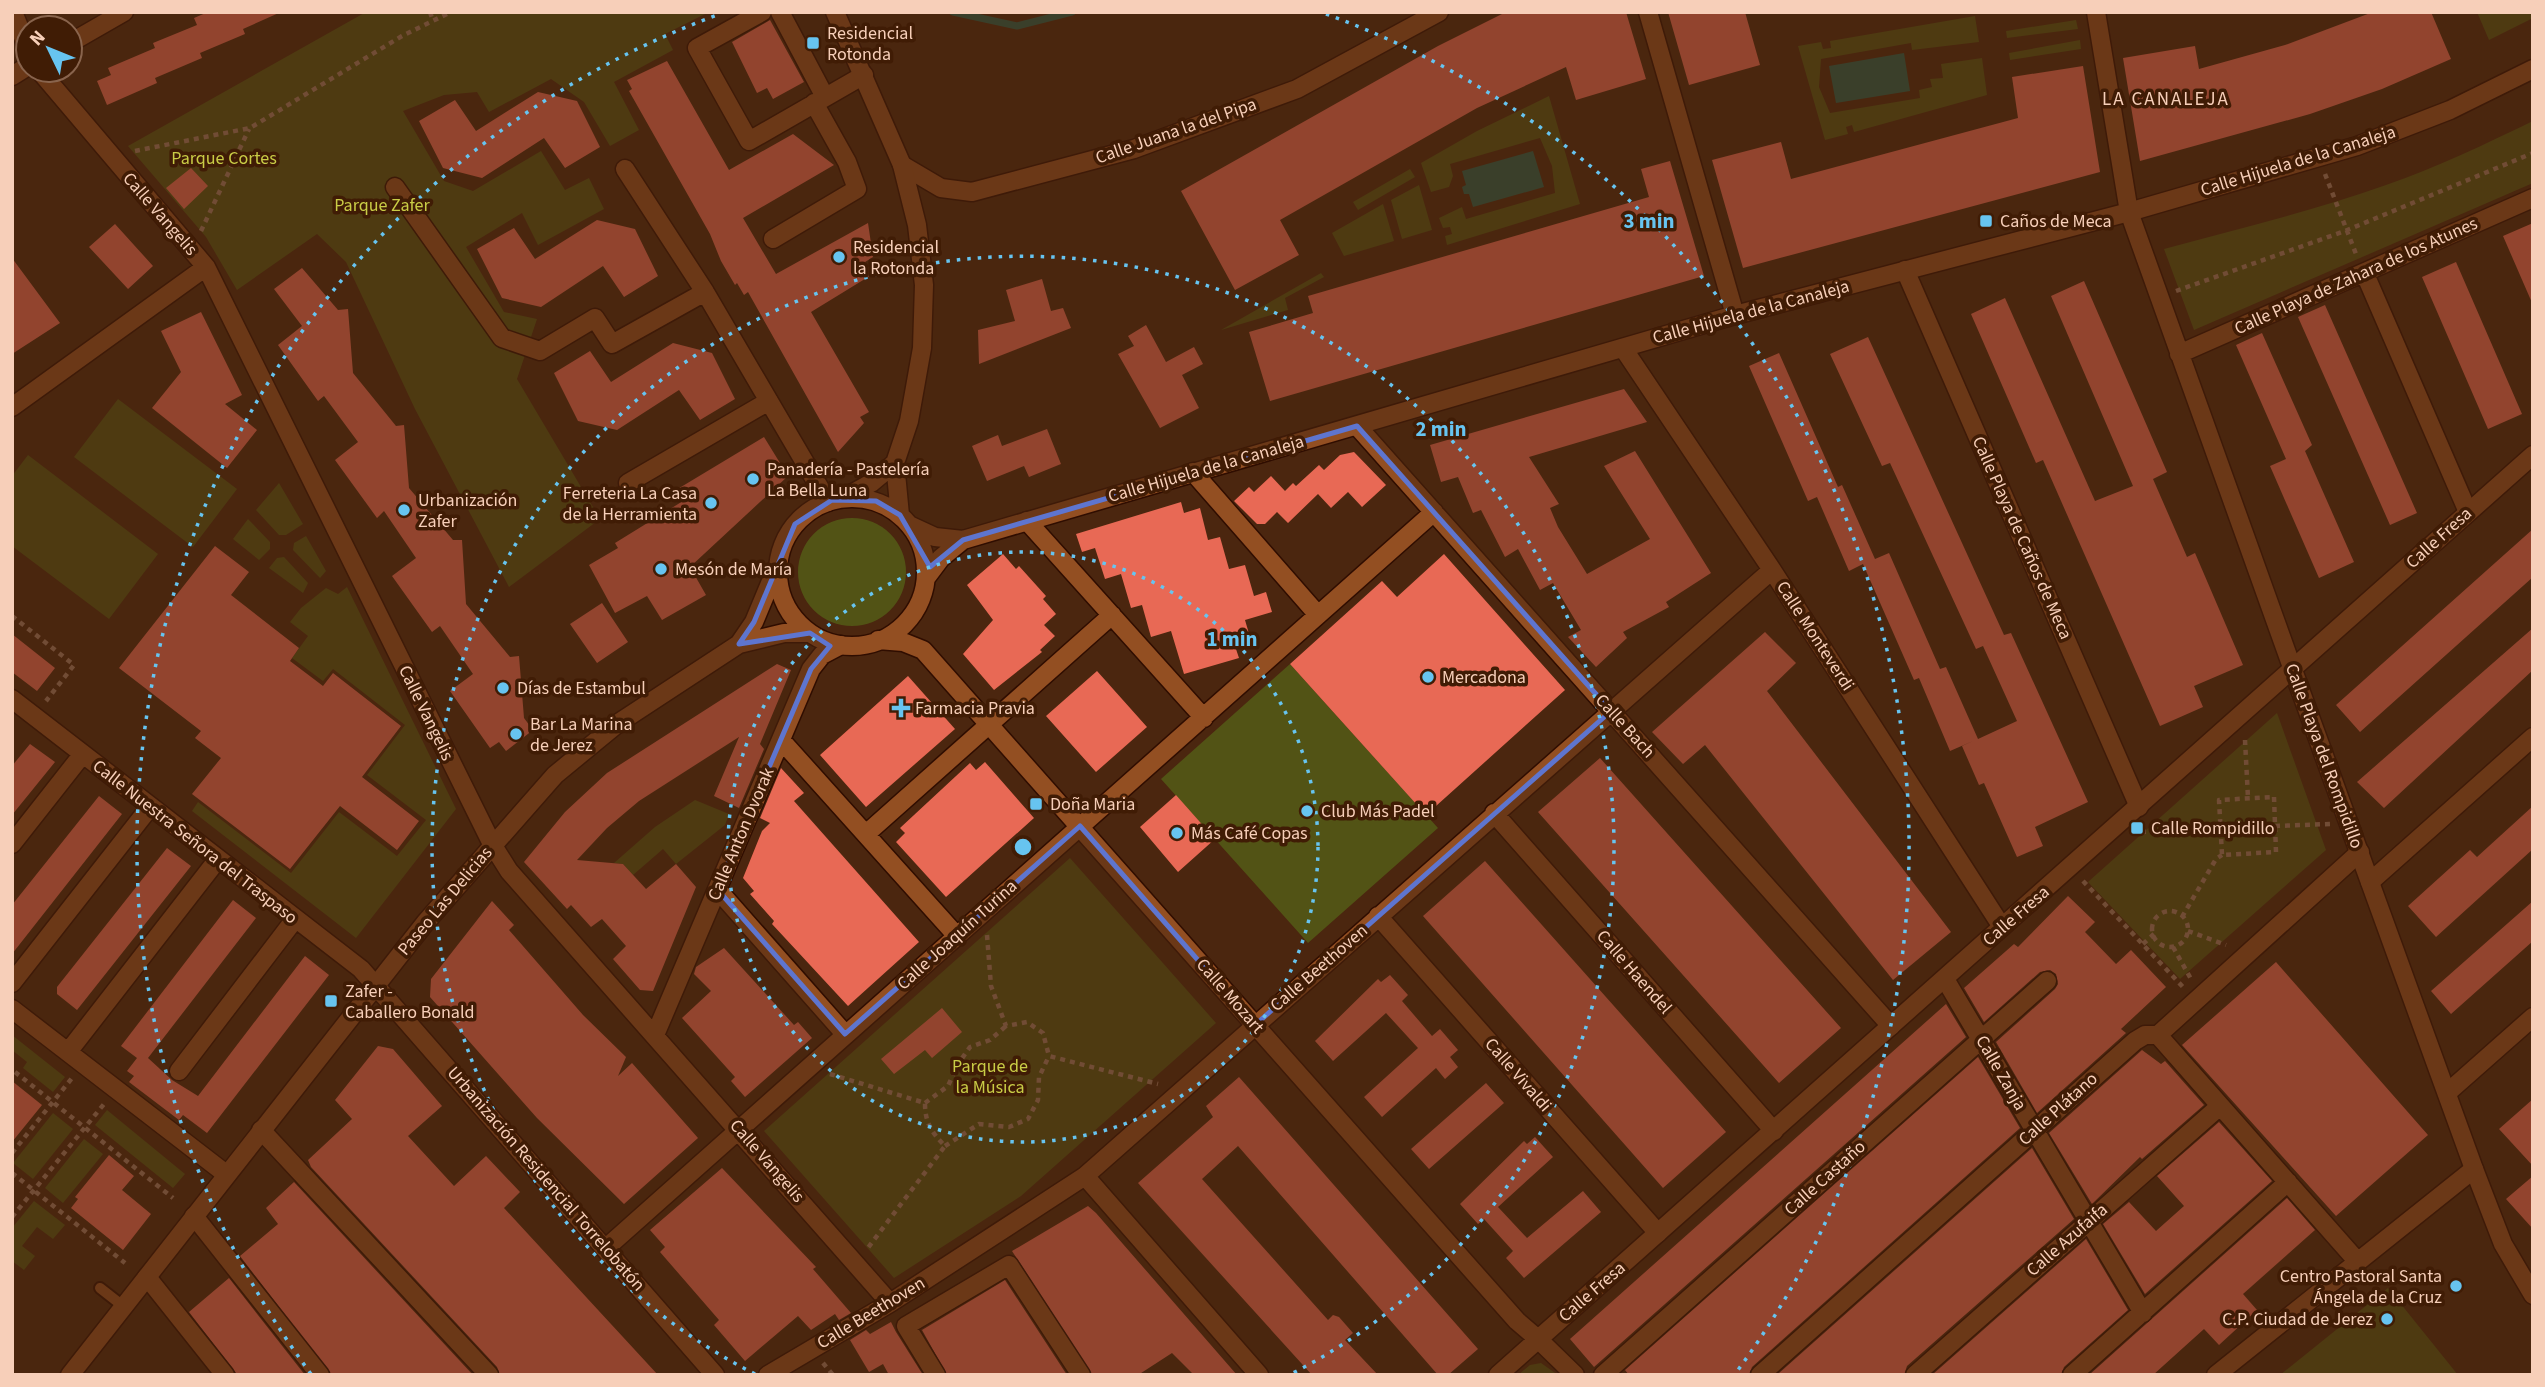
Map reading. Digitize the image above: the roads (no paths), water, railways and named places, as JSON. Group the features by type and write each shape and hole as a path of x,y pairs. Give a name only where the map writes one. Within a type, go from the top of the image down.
{"street":[{"path":"84,35 124,12"},
{"path":"762,12 697,48 749,141 864,75"},
{"path":"773,239 857,188 780,12"},
{"path":"835,12 901,165 916,225 924,285 922,348 909,421 895,463 904,520 924,552 926,578 919,603 918,629 923,650"},
{"name":"Calle Juana la del Pipa","path":"901,165 941,188 972,192 1135,149 1297,89 1439,12"},
{"path":"1648,12 1735,315"},
{"name":"Calle Playa del Rompidillo","path":"2096,12 2129,212 2474,1169 2503,1244 2533,1295"},
{"name":"Calle Hijuela de la Canaleja","path":"904,520 935,537 963,540 1735,315 2129,212 2357,146 2450,110 2533,69"},
{"name":"Calle Vangelis","path":"50,84 206,267 492,844 509,871 891,1303"},
{"path":"625,169 705,292 769,401 835,500"},
{"path":"396,187 502,338 540,351 596,318 612,344 705,292"},
{"name":"Calle Playa de Zahara de los Atunes","path":"2179,354 2533,198"},
{"path":"12,407 206,267"},
{"name":"Calle Playa de Caños de Meca","path":"1905,270 2139,807"},
{"path":"2365,274 2468,512"},
{"name":"Calle Monteverdi","path":"1623,348 1772,570 2002,927"},
{"path":"628,483 769,401"},
{"name":"Calle Bach","path":"1357,426 1891,1026"},
{"name":"Calle Fresa","path":"1498,1375 2533,455"},
{"path":"895,463 871,483 811,509 795,524 783,543 778,565 779,587 787,608 801,626 842,645 864,645 878,640 904,624 919,603"},
{"path":"1193,472 1318,615"},
{"path":"835,500 876,501 904,520"},
{"name":"Calle Joaquín Turina","path":"606,1248 1434,512"},
{"path":"1027,522 1204,718"},
{"name":"Calle Hijuela de la Canaleja","path":"926,578 941,558 963,540"},
{"name":"Paseo Las Delicias","path":"739,644 754,622 778,565"},
{"name":"Calle Beethoven","path":"768,1375 891,1303 1085,1176 1772,570"},
{"path":"866,834 1112,615"},
{"name":"Paseo Las Delicias","path":"70,1375 226,1174 492,844 582,750 739,644 772,635 810,632"},
{"path":"878,640 903,642 923,650"},
{"name":"Calle Anton Dvorak","path":"655,1035 811,669 822,655 842,645"},
{"name":"Calle Mozart","path":"923,650 1517,1321 1575,1375"},
{"name":"Calle Nuestra Señora del Traspaso","path":"12,700 361,969 377,985"},
{"path":"2370,882 2533,737"},
{"path":"781,740 956,935"},
{"path":"12,844 82,755"},
{"path":"12,983 150,807"},
{"name":"Calle Haendel","path":"1494,813 1774,1131"},
{"name":"Calle Plátano","path":"1760,1375 2135,1041 2145,1035 2158,1035 2360,852"},
{"path":"68,1052 218,859"},
{"path":"717,889 845,1034"},
{"name":"Calle Vivaldi","path":"1378,916 1658,1233"},
{"path":"178,1071 295,919"},
{"name":"Calle Zanja","path":"1945,979 2143,1313"},
{"name":"Calle Castaño","path":"1603,1375 2047,981"},
{"name":"Urbanización Residencial Torrelobatón","path":"377,985 715,1375"},
{"path":"12,1009 226,1174"},
{"path":"2447,1093 2533,1017"},
{"path":"2158,1035 2358,1262"},
{"name":"Calle Azufaifa","path":"1915,1375 2220,1106"},
{"path":"261,1130 489,1375"},
{"path":"2217,1375 2474,1169"},
{"path":"1085,1176 1259,1375"},
{"path":"2072,1375 2288,1182"},
{"path":"194,1216 320,1375"},
{"path":"936,1375 906,1326 1009,1265 1081,1375"},
{"path":"147,1277 225,1375"}],"lane":[{"path":"100,1288 123,1306"}],"waterway":[{"path":"953,12 1017,26 1072,12"}],"place":[{"name":"Residencial Rotonda","path":"813,43"},
{"name":"Caños de Meca","path":"1986,221"},
{"name":"Residencial la Rotonda","path":"839,257"},
{"name":"Panadería - Pastelería La Bella Luna","path":"753,479"},
{"name":"Ferreteria La Casa de la Herramienta","path":"711,503"},
{"name":"Urbanización Zafer","path":"404,510"},
{"name":"Mesón de María","path":"661,569"},
{"name":"Mercadona","path":"1428,677"},
{"name":"Días de Estambul","path":"503,688"},
{"name":"Farmacia Pravia","path":"901,708"},
{"name":"Bar La Marina de Jerez","path":"516,734"},
{"name":"Doña Maria","path":"1036,804"},
{"name":"Club Más Padel","path":"1307,811"},
{"name":"Calle Rompidillo","path":"2137,828"},
{"name":"Más Café Copas","path":"1177,833"},
{"name":"Zafer - Caballero Bonald","path":"331,1001"},
{"name":"Centro Pastoral Santa Ángela de la Cruz","path":"2456,1286"},
{"name":"C.P. Ciudad de Jerez","path":"2387,1319"}],"district":[{"name":"LA CANALEJA","path":"2166,99"}],"park label":[{"name":"Parque Cortes","path":"224,158"},
{"name":"Parque Zafer","path":"382,205"},
{"name":"Parque de la Música","path":"990,1076"}]}
